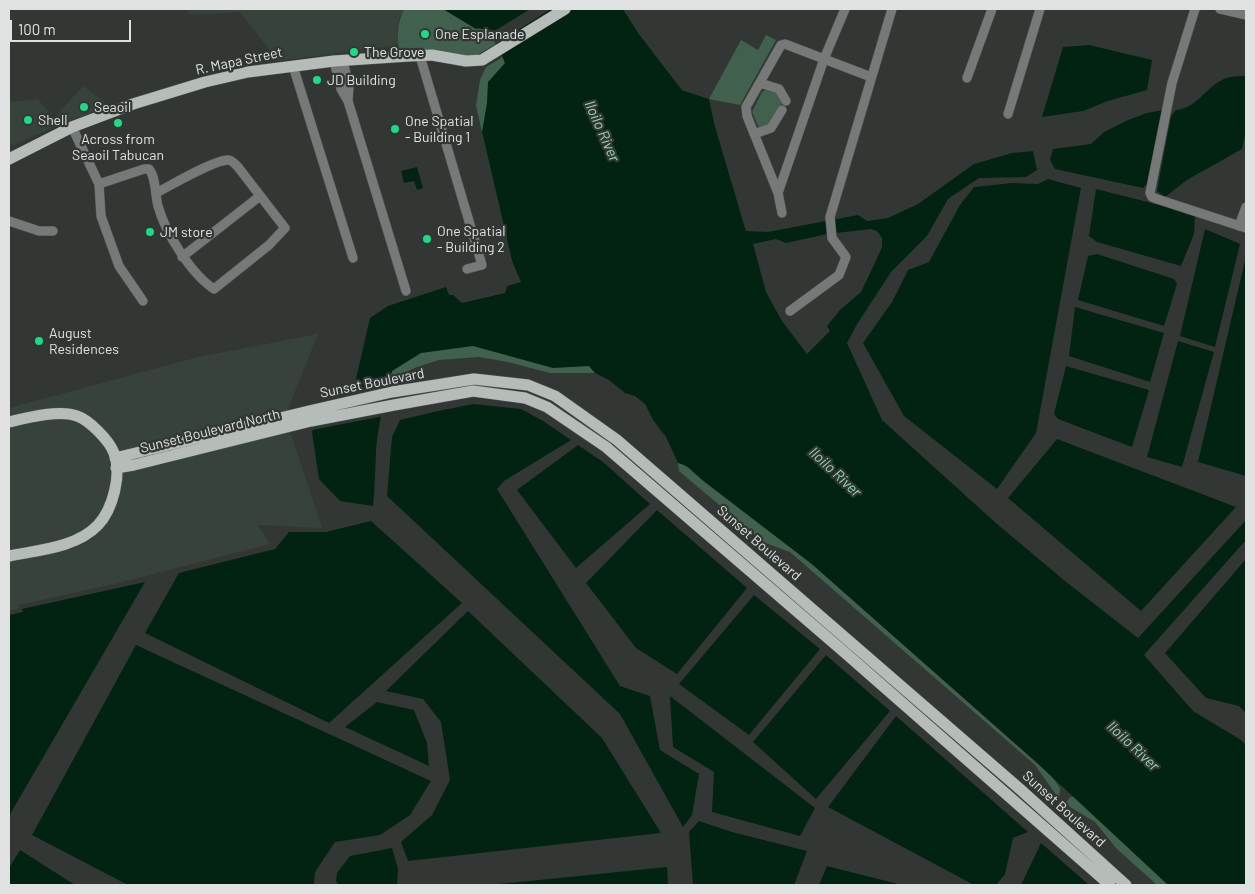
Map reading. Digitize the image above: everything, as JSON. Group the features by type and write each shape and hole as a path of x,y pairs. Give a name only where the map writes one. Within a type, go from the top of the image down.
{"main road":[{"name":"R. Mapa Street","path":"9,159 72,128 133,104 205,82 248,72 338,61 432,55 466,61 487,58 565,9"},
{"name":"Sunset Boulevard","path":"310,416 392,392 474,379 528,386 555,396 617,440 1110,885"},
{"name":"Sunset Boulevard","path":"310,416 474,391 525,398 547,407 606,447 1021,790 1126,885"},
{"path":"9,422 46,414 75,415 94,428 111,446 116,463 115,487 105,514 98,526 75,541 9,556"},
{"name":"Sunset Boulevard North","path":"116,463 134,465 310,416"}],"street":[{"path":"778,193 824,59 845,9"},
{"path":"790,311 839,275 846,256 832,238 830,217 892,9"},
{"path":"967,78 992,9"},
{"path":"1008,114 1040,9"},
{"path":"1195,9 1172,83 1150,193 1152,197 1157,199 1243,227 1246,207"},
{"path":"1220,9 1246,15"},
{"path":"782,213 778,193 747,116 746,107 781,45 785,44 871,77"},
{"path":"420,56 482,265 467,269"},
{"path":"338,61 341,89 348,102 406,291"},
{"path":"293,66 353,258"},
{"path":"754,134 771,128 784,105 779,89 760,83"},
{"path":"72,128 99,184 101,216 108,240 119,266 143,301"},
{"path":"99,184 144,169 152,172 156,193 161,216 182,256 212,288 216,288 269,245 285,228 234,162 227,160 211,165 156,193"},
{"path":"182,256 260,196"},
{"path":"9,221 39,231 53,231"}],"shaded area":[{"name":"The Grove","path":"185,9 404,9 397,28 398,45 278,61 240,12 191,15"},
{"path":"404,9 474,9 496,44 477,55 465,56 399,51 398,29"},
{"path":"623,9 639,34 682,90 709,99 715,126 746,231"},
{"path":"766,35 776,40 740,105 709,99 741,40 758,50"},
{"path":"513,51 512,261 476,106 480,80 486,67"},
{"path":"83,86 110,106 61,124 57,115"},
{"path":"765,90 775,90 783,101 773,123 759,128 752,112 762,92"},
{"path":"38,99 59,125 14,145 9,144 9,102"},
{"path":"318,334 285,416 322,528 258,525 270,544 122,582 19,605 19,609 9,611 9,408 198,357"},
{"path":"472,344 589,366 595,373 550,373 479,357 439,360 390,379 392,371 416,350"},
{"path":"678,463 686,464 700,478 730,492 1050,774 1060,788 1059,799 1035,765 790,552 763,542 679,471"},
{"path":"1078,796 1176,885 1157,885 1116,848 1095,822 1065,804 1070,797"}],"water":[{"name":"Iloilo River","path":"443,9 623,9 639,34 682,90 709,99 715,126 746,231 768,232 858,215 867,221 888,218 918,204 974,164 1012,153 1033,151 1037,170 1026,177 979,178 948,199 927,236 891,272 847,343 882,420 997,524 1065,581 1138,638 1246,520 1246,540 1144,655 1193,711 1241,740 1246,745 1246,885 1168,885 1037,763 813,565 689,468 678,463 666,437 653,420 645,404 635,396 625,393 609,380 595,373 589,366 553,368 473,346 421,353 392,371 378,431 373,506 340,501 319,479 312,432 324,407 355,383 370,318 388,306 446,287 449,295 453,295 462,303 505,293 507,286 521,282 512,261 482,132 487,103 488,82 505,63 490,35 486,31 476,29","holes":["871,229 877,231 882,238 882,247 861,292 840,310 827,326 830,331 807,354 782,321 766,292 753,244 776,239 786,243 827,234"]},
{"path":"1089,45 1152,60 1147,90 1108,101 1083,111 1042,117 1063,47"},
{"path":"1246,76 1246,130 1242,149 1187,180 1165,197 1157,191 1171,116 1176,110 1190,106 1222,80"},
{"path":"1163,110 1149,182 1143,188 1055,169 1050,160 1053,149 1091,144 1104,132 1128,120 1147,113"},
{"path":"417,167 423,188 417,190 414,181 404,183 401,171"},
{"path":"1048,179 1081,188 1036,433 997,489 904,416 863,343 892,302 908,270 929,262 960,205 974,187 1012,183 1038,184"},
{"path":"1096,189 1195,214 1194,234 1181,266 1097,242 1089,236"},
{"path":"1205,229 1240,244 1215,347 1180,336"},
{"path":"1097,254 1174,279 1177,284 1164,326 1078,300 1088,256"},
{"path":"1246,256 1246,476 1198,462"},
{"path":"1075,307 1164,333 1150,382 1069,356"},
{"path":"1178,341 1214,352 1182,467 1147,457"},
{"path":"1066,366 1149,390 1132,447 1058,419 1054,414"},
{"path":"474,404 521,409 571,440 504,481 497,489 620,686 650,696 660,750 699,774 692,815 683,827 620,714 387,496 392,437 400,420"},
{"path":"1057,439 1236,507 1141,611 1008,498"},
{"path":"578,445 603,462 650,504 576,568 517,490"},
{"path":"657,510 747,588 677,674 636,648 586,583"},
{"path":"371,521 462,603 329,723 145,633 179,573 275,549 289,532 326,532"},
{"path":"1246,559 1246,713 1239,706 1206,698 1165,653"},
{"path":"145,582 9,816 9,615 23,612 22,609"},
{"path":"754,595 820,649 749,735 679,684"},
{"path":"468,611 602,738 661,833 408,861 401,842 432,815 450,780 441,722 423,699 386,691"},
{"path":"136,645 431,781 410,815 380,835 335,842 315,872 314,885 128,885 32,835"},
{"path":"826,655 890,711 816,799 753,742"},
{"path":"670,696 815,808 800,836 712,812 714,772 673,747"},
{"path":"377,702 414,710 427,743 429,766 345,727"},
{"path":"896,716 1028,832 1013,838 1005,874 996,885 974,885 828,807"},
{"path":"699,821 732,832 807,851 794,885 693,885 689,832"},
{"path":"1041,843 1089,885 1021,885"},
{"path":"392,848 398,869 397,885 339,885 336,882 337,873 350,856"},
{"path":"20,850 75,885 9,885 9,868"},
{"path":"827,866 902,885 819,885"},
{"path":"667,867 668,885 490,885"}],"pier":[{"path":"530,9 551,9 496,44 490,34"},
{"path":"390,383 391,388 384,416 312,430 322,406 335,396"}],"place":[{"name":"One Esplanade","path":"425,34"},
{"name":"The Grove","path":"354,52"},
{"name":"JD Building","path":"317,80"},
{"name":"Seaoil","path":"84,107"},
{"name":"Shell","path":"28,120"},
{"name":"Across from Seaoil Tabucan","path":"118,123"},
{"name":"One Spatial - Building 1","path":"395,129"},
{"name":"JM store","path":"150,232"},
{"name":"One Spatial - Building 2","path":"427,239"},
{"name":"August Residences","path":"39,341"}]}
